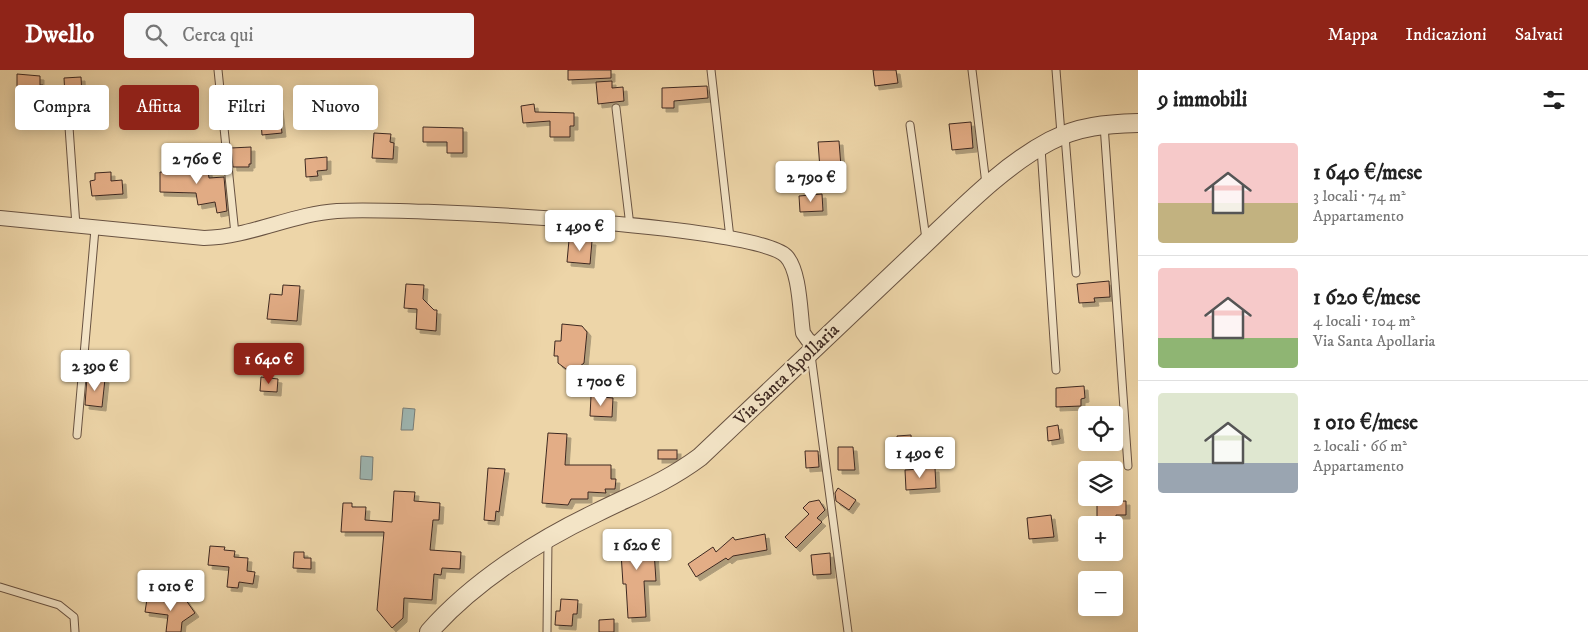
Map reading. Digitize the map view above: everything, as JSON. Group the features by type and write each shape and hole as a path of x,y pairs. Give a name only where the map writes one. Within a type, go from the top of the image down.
{"street":[{"name":"Via Santa Apollaria","path":"429,632 446,613 488,578 548,540 596,513 674,477 700,458 986,188 1041,146 1063,135 1104,124 1138,123"},
{"path":"0,218 95,229 204,238 235,234 318,214 350,210 460,212 630,226 730,238 770,247 789,258 794,269 803,333 814,349"}],"lane":[{"path":"218,70 235,234"},
{"path":"711,70 730,238"},
{"path":"972,70 986,188"},
{"path":"1056,70 1076,273"},
{"path":"616,108 630,226"},
{"path":"1104,124 1128,466"},
{"path":"910,125 927,243"},
{"path":"68,130 76,227"},
{"path":"1041,146 1056,370"},
{"path":"76,435 95,229"},
{"path":"814,349 848,632"},
{"path":"547,632 548,540"},
{"path":"0,587 60,605 74,618 74,632"}],"water":[{"path":"403,408 415,409 413,430 401,430"},
{"path":"361,456 373,457 372,480 360,479"}],"building":[{"path":"568,70 611,70 611,78 568,80"},
{"path":"873,70 896,70 898,83 875,86"},
{"path":"17,74 40,76 40,85 17,85"},
{"path":"81,77 81,85 64,85 64,78"},
{"path":"612,81 612,88 623,87 624,101 598,104 596,82"},
{"path":"707,86 708,98 674,101 674,108 662,108 662,88"},
{"path":"534,104 535,112 574,113 574,126 570,126 570,137 550,137 550,121 523,123 521,106"},
{"path":"971,122 973,148 952,150 949,124"},
{"path":"423,127 463,128 463,153 447,153 447,142 423,142"},
{"path":"262,130 282,130 282,133 262,135"},
{"path":"374,133 391,134 390,142 394,143 393,159 372,158"},
{"path":"839,141 841,167 820,169 818,142"},
{"path":"251,147 251,164 249,164 249,167 233,167 231,148"},
{"path":"327,157 327,170 317,171 318,176 306,177 305,159"},
{"path":"206,158 209,178 224,177 227,211 217,213 215,202 198,205 196,193 160,192 160,172 192,173 190,160"},
{"path":"111,172 111,181 122,180 123,194 92,196 90,181 95,180 95,173"},
{"path":"822,194 823,211 800,212 799,196"},
{"path":"569,240 592,241 590,264 567,262"},
{"path":"1109,281 1110,297 1094,298 1095,302 1079,303 1077,284"},
{"path":"406,284 424,285 423,299 434,310 437,310 436,331 416,329 417,309 404,308"},
{"path":"283,285 300,286 297,321 267,319 270,294 282,295"},
{"path":"562,324 582,326 587,332 584,363 575,370 566,369 558,363 558,356 554,356 555,341 561,341"},
{"path":"87,377 105,379 102,407 85,405"},
{"path":"261,377 278,379 277,392 260,391"},
{"path":"1084,386 1085,398 1081,399 1081,406 1056,407 1056,388"},
{"path":"591,396 613,398 612,417 590,416"},
{"path":"1058,425 1060,439 1048,441 1047,427"},
{"path":"548,433 567,434 565,465 611,465 611,479 616,479 615,489 605,489 606,493 588,492 588,499 571,499 568,505 542,503"},
{"path":"911,435 912,451 898,452 897,436"},
{"path":"838,447 853,447 855,470 838,470"},
{"path":"658,450 677,450 677,459 658,459"},
{"path":"805,451 818,451 819,467 806,468"},
{"path":"488,468 505,469 499,512 496,511 495,521 484,520"},
{"path":"935,468 936,488 906,490 905,470"},
{"path":"838,488 856,500 849,510 836,501 835,493"},
{"path":"394,491 415,492 414,501 440,503 439,520 433,520 430,550 461,552 460,569 442,568 441,575 434,574 432,600 404,598 403,618 392,628 377,610 384,532 341,532 343,503 352,503 352,507 366,507 365,520 392,522"},
{"path":"819,500 825,510 817,518 822,522 796,548 785,537 809,514 803,508 809,502"},
{"path":"1123,501 1126,501 1126,515 1097,516 1097,506 1123,506"},
{"path":"1051,515 1054,537 1029,539 1027,518"},
{"path":"765,534 767,550 733,556 728,560 726,558 696,577 688,564 713,547 716,552 733,537 735,540"},
{"path":"653,535 656,581 644,581 646,617 628,618 626,584 623,584 620,537"},
{"path":"210,546 225,547 224,550 235,551 234,557 248,558 247,571 255,572 253,584 239,582 238,588 227,587 229,567 208,565"},
{"path":"294,552 304,552 304,558 311,558 311,569 293,568"},
{"path":"830,553 831,574 813,575 811,555"},
{"path":"183,596 195,613 182,622 181,632 166,632 168,615 145,612 147,599 172,603"},
{"path":"561,599 578,600 577,614 573,614 572,626 555,625 556,611 560,611"},
{"path":"614,619 614,632 599,632 599,620"}]}
